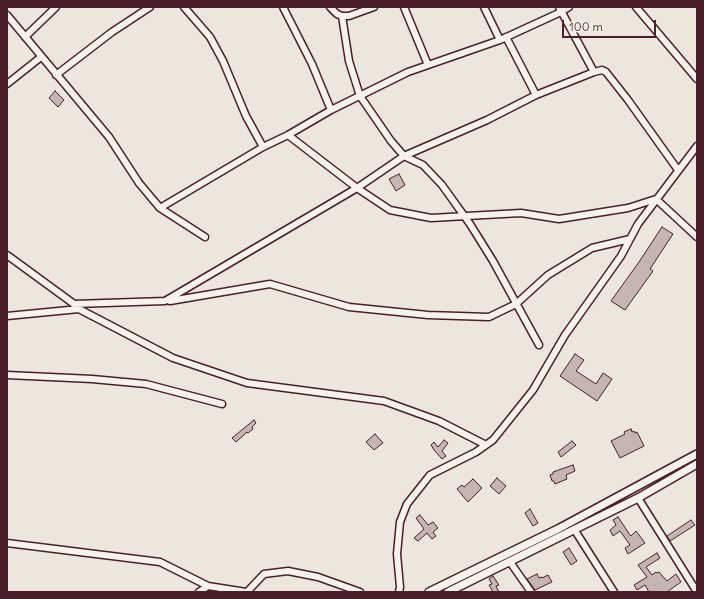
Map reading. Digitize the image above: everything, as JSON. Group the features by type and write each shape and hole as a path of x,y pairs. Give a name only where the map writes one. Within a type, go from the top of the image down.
{"street":[{"path":"25,37 56,7"},
{"path":"56,75 112,32 150,7"},
{"path":"184,7 210,38 223,61 246,116 263,147"},
{"path":"283,7 312,64 331,110"},
{"path":"330,7 337,14 342,16 349,16 374,7"},
{"path":"404,7 428,65"},
{"path":"484,7 536,95"},
{"path":"160,208 263,147 288,135 331,110 408,72 503,38 560,9 569,7"},
{"path":"636,7 697,79"},
{"path":"560,9 594,72"},
{"path":"7,15 109,137 139,183 160,208 204,237"},
{"path":"342,16 349,61 360,96 391,141 404,156 423,165 442,185 465,217 493,261 538,345"},
{"path":"7,84 41,57"},
{"path":"165,301 357,188 404,156 487,120 536,95 594,72 602,70 606,72 678,170"},
{"path":"288,135 357,188 390,210 431,218 521,213 559,219 628,208 656,199"},
{"path":"399,592 398,554 400,522 407,504 430,475 476,452 493,440 533,390 565,335 621,256 638,224 697,146"},
{"path":"656,199 697,237"},
{"path":"74,304 165,301 270,284 349,307 428,315 489,317 516,304 548,275 592,248 630,239"},
{"path":"7,255 74,304 79,310 173,358 247,383 384,401 439,422 486,445"},
{"path":"7,316 79,310"},
{"path":"7,375 92,379 146,384 222,404"},
{"path":"430,592 558,529 697,454"},
{"path":"448,592 638,498 697,464"},
{"path":"638,498 697,592"},
{"path":"574,529 614,592"},
{"path":"7,543 160,562 208,586 246,592 264,574 288,572 318,577 360,592"},
{"path":"501,566 505,554"},
{"path":"510,562 531,592"},
{"path":"199,592 208,586"}],"building":[{"path":"55,91 64,100 58,107 49,98"},
{"path":"399,174 405,185 396,191 389,179"},
{"path":"662,227 673,234 650,269 653,271 625,310 611,301"},
{"path":"575,354 584,360 576,371 596,384 603,373 612,379 597,401 560,376"},
{"path":"254,420 256,423 252,427 253,429 248,433 247,432 236,442 232,438"},
{"path":"631,429 632,432 637,432 644,446 620,458 611,441 625,434 624,432"},
{"path":"375,434 383,443 374,450 366,442"},
{"path":"444,440 448,443 442,451 446,456 442,459 431,445 434,442 438,447"},
{"path":"572,441 576,445 561,457 558,452"},
{"path":"573,465 575,471 566,475 567,479 555,484 554,481 552,481 550,475 553,474 553,472"},
{"path":"497,478 506,486 499,494 490,486"},
{"path":"473,479 482,488 468,502 457,489 462,485 464,487"},
{"path":"530,509 538,523 533,526 525,513"},
{"path":"420,515 428,525 433,522 438,528 433,532 436,536 432,539 427,533 418,541 414,538 424,529 416,518"},
{"path":"618,517 631,536 636,531 645,543 628,554 625,548 630,545 620,531 613,536 610,530 616,525 613,520"},
{"path":"691,520 695,525 670,541 667,536"},
{"path":"569,548 577,561 571,565 563,552"},
{"path":"657,553 660,558 646,567 652,575 659,572 667,581 676,574 681,582 667,592 649,592 645,585 637,590 634,585 647,577 638,565"},
{"path":"537,574 539,578 548,575 552,582 535,590 527,579"},
{"path":"493,576 499,585 496,586 499,592 493,592 489,585 492,584 489,579"}]}
